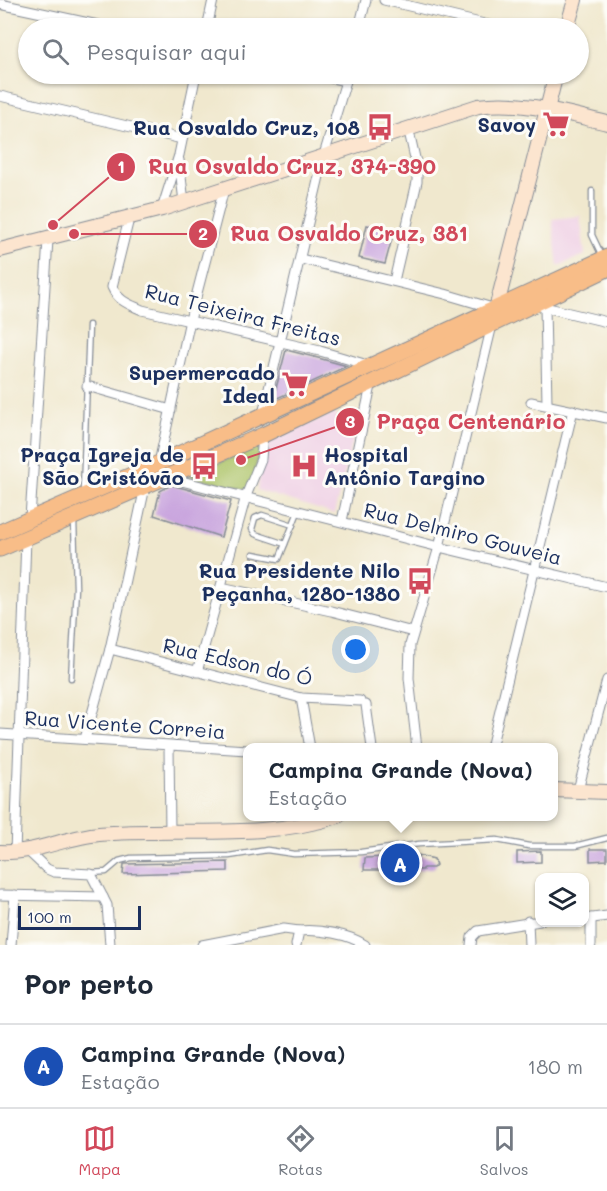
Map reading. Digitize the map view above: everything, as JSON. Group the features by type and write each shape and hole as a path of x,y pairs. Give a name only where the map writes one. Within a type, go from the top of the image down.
{"main road":[{"path":"0,549 73,516 170,478 263,435 372,374 496,309 606,261"},
{"path":"0,532 159,463 263,414 372,374 539,306 606,261"},
{"path":"492,325 496,309"}],"street":[{"path":"209,18 213,0"},
{"path":"362,18 366,0"},
{"path":"384,0 459,18"},
{"path":"570,18 575,0"},
{"path":"0,4 65,18"},
{"path":"162,209 179,155 194,84"},
{"path":"263,414 324,155 345,84"},
{"path":"301,259 496,309 553,84"},
{"path":"0,96 182,139"},
{"path":"0,250 129,219 478,106 497,103 547,108 607,123"},
{"path":"394,281 417,182 417,167 408,127"},
{"path":"179,155 184,202"},
{"path":"159,463 190,320 224,189"},
{"name":"Rua Teixeira Freitas","path":"129,219 112,287 123,302 142,310 281,342 372,374"},
{"path":"30,518 48,240"},
{"path":"548,404 539,306 607,322"},
{"path":"417,743 408,665 413,632 439,548 492,325"},
{"path":"342,521 372,374"},
{"path":"87,386 171,410"},
{"path":"531,402 607,418"},
{"path":"492,743 536,570 573,410"},
{"path":"197,672 246,496 261,459 263,435"},
{"name":"Rua Delmiro Gouveia","path":"170,478 299,509 439,548 607,587"},
{"path":"85,739 110,649 145,487"},
{"path":"22,852 18,735 26,538"},
{"path":"221,587 321,608 413,632"},
{"name":"Rua Edson do Ó","path":"110,649 301,698 363,703 371,743"},
{"path":"578,790 607,680"},
{"path":"301,698 309,743"},
{"name":"Rua Vicente Correia","path":"0,734 243,750"},
{"path":"169,746 170,832"},
{"path":"558,790 607,792"},
{"path":"0,852 22,852 97,834 286,830 315,821"},
{"path":"22,852 54,872 87,873 92,876 107,905 110,945"},
{"path":"0,895 103,897"},
{"path":"11,945 15,896"},
{"path":"589,918 607,916"},
{"path":"528,921 529,945"},
{"path":"471,945 476,932 535,921"},
{"path":"589,927 591,945"},
{"path":"202,945 236,942 285,929 332,933 365,945"},
{"path":"296,945 301,931"}],"lane":[{"path":"592,191 592,235 606,261"},
{"path":"82,497 89,325"},
{"path":"253,554 276,560 299,509"},
{"path":"285,544 255,534 252,529 255,518 262,515 293,525"},
{"path":"71,678 76,555 73,516"},
{"path":"87,873 106,872 119,861 131,858 229,856 267,850 294,854 361,852 419,844 497,840 528,846 575,846 607,838"}],"shaded area":[{"path":"580,216 585,255 558,266 552,219"},
{"name":"Hospital Antônio Targino","path":"334,413 353,440 334,514 257,490 266,442"}],"green space":[{"path":"261,444 251,491 189,476"}],"building":[{"path":"367,225 394,231 385,264 359,258"},
{"name":"Supermercado Ideal","path":"286,350 318,358 347,366 273,400"},
{"path":"171,485 231,501 221,537 154,515 160,491"},
{"path":"590,849 607,849 607,860 590,861"},
{"path":"541,851 541,862 517,863 517,852"},
{"path":"418,855 434,859 436,865 433,868 423,868 423,870 364,870 365,858 406,856 406,858 418,858"},
{"path":"228,862 228,871 123,874 124,864"}],"place":[{"name":"Savoy","path":"556,124"},
{"name":"Rua Osvaldo Cruz, 108","path":"380,127"},
{"name":"Rua Osvaldo Cruz, 374-390","path":"53,225"},
{"name":"Rua Osvaldo Cruz, 381","path":"74,234"},
{"name":"Supermercado Ideal","path":"295,384"},
{"name":"Praça Centenário","path":"241,460"},
{"name":"Praça Igreja de São Cristóvão","path":"204,466"},
{"name":"Hospital Antônio Targino","path":"304,466"},
{"name":"Rua Presidente Nilo Peçanha, 1280-1380","path":"420,581"},
{"name":"Campina Grande (Nova)","path":"400,863"}]}
